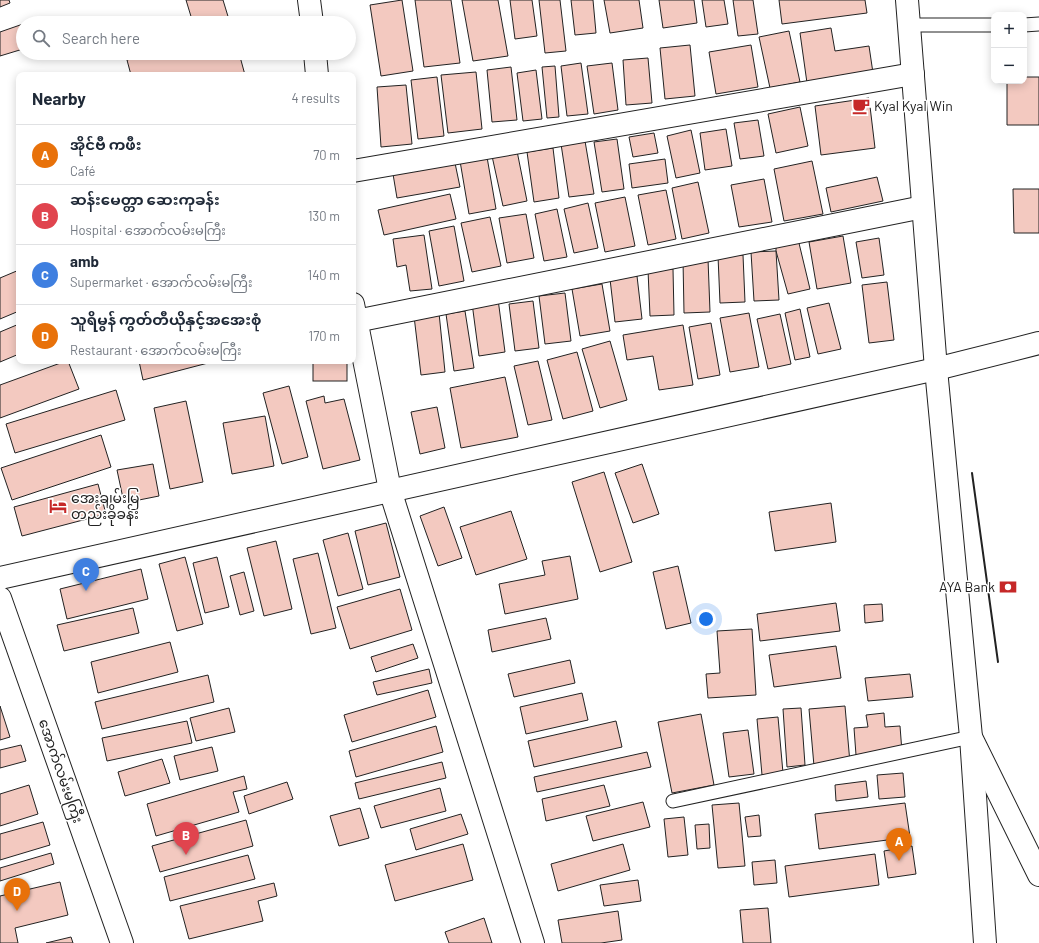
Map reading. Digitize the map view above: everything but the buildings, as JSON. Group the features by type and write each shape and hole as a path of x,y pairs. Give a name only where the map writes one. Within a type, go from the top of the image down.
{"street":[{"path":"310,0 311,16"},
{"path":"907,0 936,369 971,737 985,943"},
{"path":"316,60 317,72"},
{"path":"356,170 914,74"},
{"path":"356,312 924,207"},
{"path":"356,322 390,490 533,943"},
{"path":"0,578 936,369 1039,343"},
{"name":"အောက်လမ်းမကြီး","path":"0,598 122,943"},
{"path":"971,737 1039,875"}],"lane":[{"path":"1027,24 1039,24"},
{"path":"909,26 991,25"},
{"path":"673,801 971,737"}],"wall":[{"path":"972,473 998,662"}],"place":[{"name":"Kyal Kyal Win","path":"861,106"},
{"name":"အေးချမ်းမြ တည်းခိုခန်း","path":"58,506"},
{"name":"AYA Bank","path":"1008,587"},
{"name":"amb","path":"86,591"},
{"name":"ဆန်းမေတ္တာ ဆေးကုခန်း","path":"186,855"},
{"name":"အိုင်ဗီ ကဖီး","path":"899,861"},
{"name":"သူရိမွန် ကွတ်တီယိုနှင့်အအေးစုံ","path":"17,911"}]}
